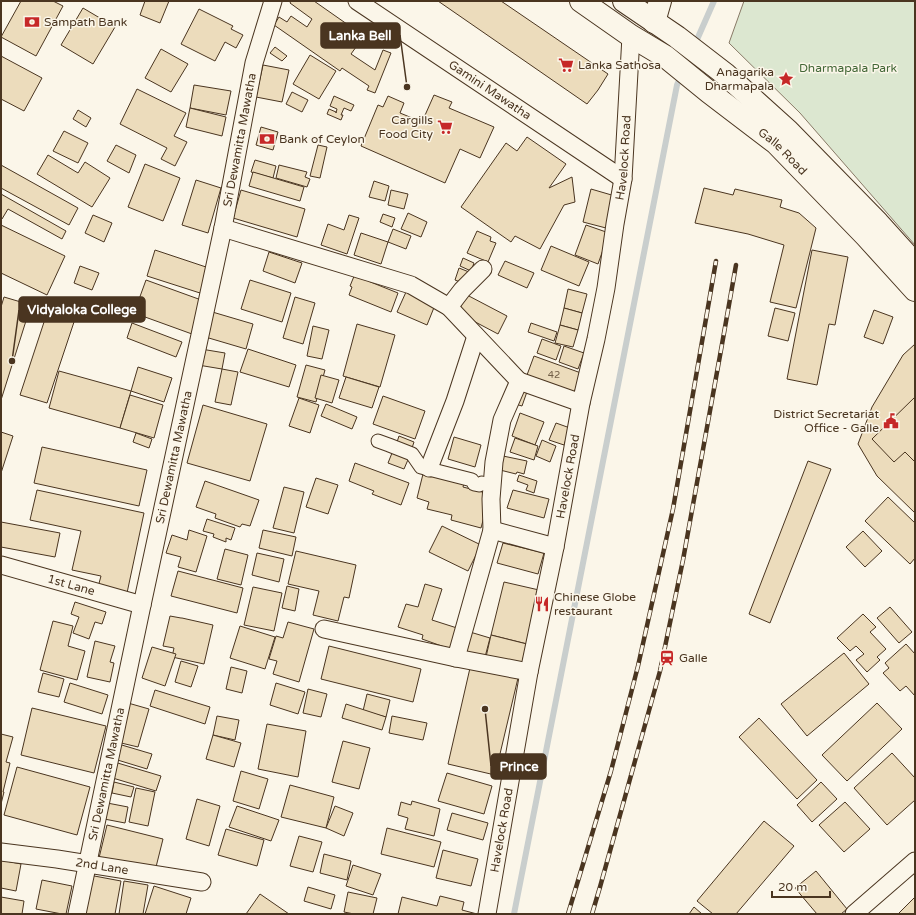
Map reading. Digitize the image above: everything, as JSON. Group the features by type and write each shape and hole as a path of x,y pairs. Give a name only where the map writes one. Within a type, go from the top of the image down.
{"highway":[{"name":"Galle Road","path":"581,1 631,36 666,57 776,143 860,230 915,290"},
{"path":"620,1 631,36 654,13"},
{"name":"Galle Road","path":"624,1 654,13 686,44 725,74 788,131 878,223 915,264"}],"street":[{"name":"Sri Dewamitta Mawatha","path":"77,914 223,228 254,64 273,1"},
{"name":"Gamini Mawatha","path":"357,1 623,179"},
{"name":"Havelock Road","path":"487,914 529,672 555,547 581,404 598,331 606,288 623,179 631,36"},
{"path":"223,228 411,285 449,307 519,381 581,404"},
{"path":"449,307 462,290 483,269"},
{"path":"429,468 455,401 476,336"},
{"path":"456,658 492,530 491,499 494,462 502,420 519,381"},
{"path":"378,441 412,454 421,466 472,480 474,484 480,485 482,483 492,485"},
{"path":"492,530 555,547"},
{"name":"1st Lane","path":"1,565 142,605"},
{"path":"324,629 456,658 529,672"},
{"name":"2nd Lane","path":"1,852 87,863 202,882"},
{"path":"854,914 915,861"}],"green space":[{"name":"Dharmapala Park","path":"744,1 915,1 915,245 800,113 729,43"}],"building":[{"name":"Sampath Bank","path":"21,1 53,1 63,6 36,56 1,37"},
{"path":"145,1 169,1 160,23 140,15"},
{"path":"291,1 314,1 364,36 351,54 375,70 383,50 391,53 375,93 367,90 369,86 342,68 340,71 274,25 279,17 287,22 291,16 307,27 312,19 290,3"},
{"path":"438,1 501,1 608,74 587,104"},
{"path":"83,8 115,27 93,64 61,45"},
{"path":"199,9 233,26 231,29 243,35 236,48 225,42 215,61 181,44"},
{"path":"275,47 287,56 282,61 270,53"},
{"path":"161,49 188,64 171,92 145,78"},
{"path":"310,55 336,71 319,99 293,84"},
{"path":"1,56 42,78 24,111 1,99"},
{"path":"263,65 289,70 282,102 256,97"},
{"path":"194,85 231,91 226,115 190,108"},
{"path":"137,89 186,113 174,136 187,142 175,166 161,159 167,148 120,124"},
{"path":"292,92 308,100 302,112 286,104"},
{"path":"434,95 452,102 449,108 494,127 480,158 460,149 445,183 361,146 378,105 383,107 388,96 404,103 400,113 422,122"},
{"path":"334,96 354,105 351,111 344,108 341,115 343,115 341,120 327,114 329,109 336,113 337,109 330,106"},
{"path":"190,108 226,117 222,136 186,127"},
{"path":"78,110 91,118 86,127 73,119"},
{"name":"Bank of Ceylon","path":"261,127 278,132 273,150 256,145"},
{"path":"64,131 88,143 78,163 53,151"},
{"path":"527,137 566,164 549,188 572,177 575,202 564,205 540,249 515,236 511,242 461,207 506,143 517,151"},
{"path":"116,145 136,155 129,173 107,161"},
{"path":"318,145 327,147 320,178 310,176"},
{"path":"48,155 78,173 85,162 110,178 92,207 37,174"},
{"path":"255,160 276,166 273,178 251,172"},
{"path":"145,164 180,178 163,221 128,207"},
{"path":"1,165 78,208 69,225 1,188"},
{"path":"279,165 307,172 305,177 310,179 307,187 276,178"},
{"path":"253,172 304,187 300,201 249,186"},
{"path":"196,180 221,188 208,233 182,225"},
{"path":"374,181 389,186 385,201 369,197"},
{"path":"704,188 733,195 735,189 782,200 780,207 799,213 816,228 796,308 770,302 784,245 748,234 695,223"},
{"path":"591,189 615,196 606,228 583,222"},
{"path":"241,190 305,209 297,237 233,218"},
{"path":"391,190 408,194 404,209 388,205"},
{"path":"1,194 66,231 62,239 8,209 1,219"},
{"path":"408,213 427,222 421,237 401,229"},
{"path":"383,214 395,218 392,227 380,222"},
{"path":"93,215 112,223 104,242 85,233"},
{"path":"349,215 359,218 347,254 321,245 328,224 344,230"},
{"path":"1,225 65,256 47,295 1,273"},
{"path":"586,225 609,233 598,264 575,255"},
{"path":"393,229 411,236 406,249 388,242"},
{"path":"477,231 491,237 490,241 496,243 488,262 467,253"},
{"path":"361,233 388,242 381,264 354,255"},
{"path":"551,246 589,262 579,286 541,270"},
{"path":"155,250 209,268 200,293 147,276"},
{"path":"812,250 848,257 835,325 829,324 817,385 787,379"},
{"path":"269,252 302,263 295,283 263,271"},
{"path":"463,258 474,263 471,271 460,266"},
{"path":"505,261 534,273 527,288 498,275"},
{"path":"80,266 99,273 92,290 74,283"},
{"path":"459,268 469,272 465,284 455,280"},
{"path":"357,269 371,274 368,281 398,293 391,312 349,295 352,287 350,286"},
{"path":"146,280 204,301 192,334 134,313"},
{"path":"250,280 291,293 282,322 241,309"},
{"path":"568,289 587,294 582,313 564,308"},
{"path":"406,292 435,305 427,325 397,312"},
{"path":"467,295 507,316 498,334 464,316 459,310 461,306 459,304"},
{"path":"4,297 31,305 1,400 1,307"},
{"path":"295,297 315,303 303,344 283,338"},
{"path":"564,308 582,313 578,330 560,325"},
{"path":"775,308 795,313 788,341 768,336"},
{"path":"48,310 75,319 47,403 20,395"},
{"path":"874,310 893,317 883,344 864,337"},
{"path":"209,311 253,324 246,349 202,336"},
{"path":"132,323 182,342 176,357 127,338"},
{"path":"531,323 557,332 554,341 528,332"},
{"path":"357,324 395,335 380,387 343,376"},
{"path":"560,325 578,330 573,347 555,343"},
{"path":"313,326 329,330 322,359 307,356"},
{"path":"542,339 561,346 556,360 537,353"},
{"name":"District Secretariat Office - Galle","path":"915,344 915,513 877,476 858,444 872,407 903,355"},
{"path":"564,346 584,353 578,369 559,362"},
{"path":"201,349 225,353 222,369 198,365"},
{"path":"248,349 296,365 289,387 240,372"},
{"path":"534,356 581,373 574,393 527,375"},
{"path":"306,365 325,370 316,402 297,397"},
{"path":"138,367 172,378 164,402 131,391"},
{"path":"222,369 238,372 231,405 215,402"},
{"path":"59,371 131,391 120,428 49,408"},
{"path":"321,375 339,380 332,403 315,398"},
{"path":"346,377 379,387 372,408 339,398"},
{"path":"522,384 529,386 522,406 515,404"},
{"path":"130,395 163,405 154,438 120,428"},
{"path":"383,396 425,411 415,439 373,424"},
{"name":"District Secretariat Office - Galle","path":"915,397 915,462 905,452 894,462 872,439"},
{"path":"299,398 319,405 310,433 289,426"},
{"path":"326,404 357,417 352,429 321,416"},
{"path":"203,405 267,424 250,481 187,463"},
{"path":"520,413 544,422 535,445 512,436"},
{"path":"556,423 570,428 564,445 549,440"},
{"path":"1,432 13,436 1,473"},
{"path":"136,433 152,439 149,448 133,442"},
{"path":"399,436 414,442 411,451 396,445"},
{"path":"454,437 481,445 475,467 448,459"},
{"path":"515,438 538,446 534,460 510,452"},
{"path":"542,440 556,446 550,462 536,456"},
{"path":"42,447 147,470 139,506 34,483"},
{"path":"394,448 410,455 404,469 388,463"},
{"path":"503,456 527,461 524,474 517,472 516,474 500,470"},
{"path":"808,461 831,469 770,623 749,614"},
{"path":"355,463 409,483 401,505 372,494 374,491 349,481"},
{"path":"423,474 464,483 463,487 490,494 481,528 451,520 452,515 427,509 429,502 417,498"},
{"path":"519,475 537,481 534,493 526,490 528,485 517,481"},
{"path":"316,478 338,485 328,514 306,507"},
{"path":"205,481 259,500 250,526 242,524 240,527 215,518 216,514 196,507"},
{"path":"284,487 304,492 294,533 273,528"},
{"path":"37,490 144,513 127,593 98,587 101,576 72,570 81,531 30,520"},
{"path":"513,490 549,499 544,518 507,508"},
{"path":"888,497 915,523 915,558 910,564 865,521"},
{"path":"207,519 235,528 231,540 226,538 226,542 213,537 214,534 203,531"},
{"path":"1,522 60,533 55,557 1,547"},
{"path":"442,526 481,545 468,571 429,552"},
{"path":"189,530 207,536 196,572 178,567 181,557 166,553 172,535 187,540"},
{"path":"263,530 296,537 292,556 259,548"},
{"path":"863,531 882,551 865,567 846,547"},
{"path":"503,543 544,553 538,574 497,563"},
{"path":"225,549 248,555 241,585 217,579"},
{"path":"296,551 356,565 349,598 344,597 338,621 313,615 319,591 288,584"},
{"path":"257,553 284,559 279,582 252,575"},
{"path":"178,571 243,588 237,613 171,596"},
{"path":"504,582 539,590 527,644 491,635"},
{"path":"425,584 442,589 432,620 457,628 450,649 422,639 423,635 398,627 406,604 418,607"},
{"path":"287,586 299,589 295,611 282,608"},
{"path":"253,587 282,593 274,631 244,625"},
{"path":"75,602 106,612 102,624 95,622 89,639 73,633 79,617 71,614"},
{"path":"890,607 912,632 899,643 877,618"},
{"path":"863,614 876,627 870,632 886,649 877,657 880,660 867,672 856,660 864,654 856,646 850,651 837,638"},
{"path":"170,616 213,625 204,664 172,657 174,648 163,646"},
{"path":"53,621 73,626 68,646 85,651 77,680 40,670"},
{"path":"288,622 314,629 299,682 273,674 277,661 269,659 276,636 283,638"},
{"path":"240,626 275,637 265,669 230,658"},
{"path":"470,632 490,638 485,657 465,652"},
{"path":"491,635 527,644 521,666 486,657"},
{"path":"95,641 115,646 110,662 114,663 110,682 87,677"},
{"path":"906,644 915,654 915,696 906,686 900,691 883,673 889,668 885,663"},
{"path":"329,646 421,669 413,702 321,679"},
{"path":"152,647 176,654 165,686 142,678"},
{"path":"844,653 869,684 807,736 781,704"},
{"path":"181,661 198,666 191,687 175,682"},
{"path":"231,667 247,671 242,693 226,689"},
{"path":"470,668 518,678 495,775 448,764"},
{"path":"43,673 64,679 59,697 38,692"},
{"path":"70,683 108,695 102,714 64,702"},
{"path":"276,683 305,692 298,714 270,705"},
{"path":"308,689 327,694 321,717 303,713"},
{"path":"155,690 210,707 205,724 150,706"},
{"path":"367,694 390,700 386,717 363,711"},
{"path":"128,703 149,709 138,747 117,742"},
{"path":"877,703 902,729 847,781 822,755"},
{"path":"346,704 386,717 382,730 342,718"},
{"path":"32,708 106,726 94,773 21,755"},
{"path":"217,716 239,720 235,740 213,735"},
{"path":"392,716 427,723 423,740 389,733"},
{"path":"759,718 817,780 797,799 739,737"},
{"path":"267,724 306,731 298,777 258,769"},
{"path":"1,734 13,737 6,762 10,763 1,804"},
{"path":"213,735 241,743 234,767 206,759"},
{"path":"343,741 370,748 359,789 332,782"},
{"path":"115,743 152,754 147,769 111,758"},
{"path":"892,753 915,778 915,800 887,825 854,788"},
{"path":"111,761 161,776 156,791 106,776"},
{"path":"17,767 90,787 77,835 4,815"},
{"path":"241,771 268,779 259,809 233,801"},
{"path":"447,773 492,786 484,814 438,801"},
{"path":"114,782 134,787 131,797 112,793"},
{"path":"821,782 837,799 812,822 797,805"},
{"path":"290,785 334,797 326,828 281,817"},
{"path":"136,788 155,792 148,826 129,822"},
{"path":"197,799 220,806 209,846 186,839"},
{"path":"412,801 440,809 434,836 405,829 408,818 398,815 401,802 411,805"},
{"path":"102,802 128,807 125,823 99,818"},
{"path":"845,802 870,829 844,852 819,825"},
{"path":"237,806 279,820 271,841 229,827"},
{"path":"335,806 353,813 344,836 326,828"},
{"path":"452,813 488,823 483,840 447,830"},
{"path":"764,821 794,846 736,914 713,914 697,901"},
{"path":"107,825 163,839 155,871 99,858"},
{"path":"387,828 441,842 434,867 381,854"},
{"path":"226,829 264,840 257,866 218,855"},
{"path":"299,836 322,842 313,872 290,866"},
{"path":"443,850 478,859 471,886 436,878"},
{"path":"324,854 351,861 347,880 320,873"},
{"path":"1,860 21,864 16,891 1,888"},
{"path":"353,865 381,874 373,895 346,886"},
{"path":"816,871 847,909 841,914 817,914 795,888"},
{"path":"89,875 121,881 115,914 84,914"},
{"path":"42,880 72,886 66,914 36,909"},
{"path":"124,881 148,885 143,914 119,914"},
{"path":"154,886 191,898 186,914 145,914"},
{"path":"308,887 335,895 331,909 304,901"},
{"path":"348,892 377,898 373,914 354,914 344,912"},
{"path":"260,894 289,914 246,914"},
{"path":"440,896 464,902 462,910 477,914 398,914 402,897 437,906"},
{"path":"1,897 24,901 22,914 1,914"},
{"path":"915,897 915,914 898,914"},
{"path":"694,907 702,914 689,914"}],"waterway":[{"path":"514,914 677,85 714,1"}],"railway":[{"path":"568,914 611,771 638,666 673,509 716,261"},
{"path":"592,914 660,671 683,560 736,265"}],"place":[{"name":"Sampath Bank","path":"32,22"},
{"name":"Lanka Sathosa","path":"566,65"},
{"name":"Anagarika Dharmapala","path":"786,79"},
{"name":"Lanka Bell","path":"407,87"},
{"name":"Cargills Food City","path":"445,127"},
{"name":"Bank of Ceylon","path":"267,139"},
{"name":"Vidyaloka College","path":"12,361"},
{"name":"District Secretariat Office - Galle","path":"891,421"},
{"name":"Chinese Globe restaurant","path":"542,604"},
{"name":"Galle","path":"667,658"},
{"name":"Prince","path":"485,709"}]}
